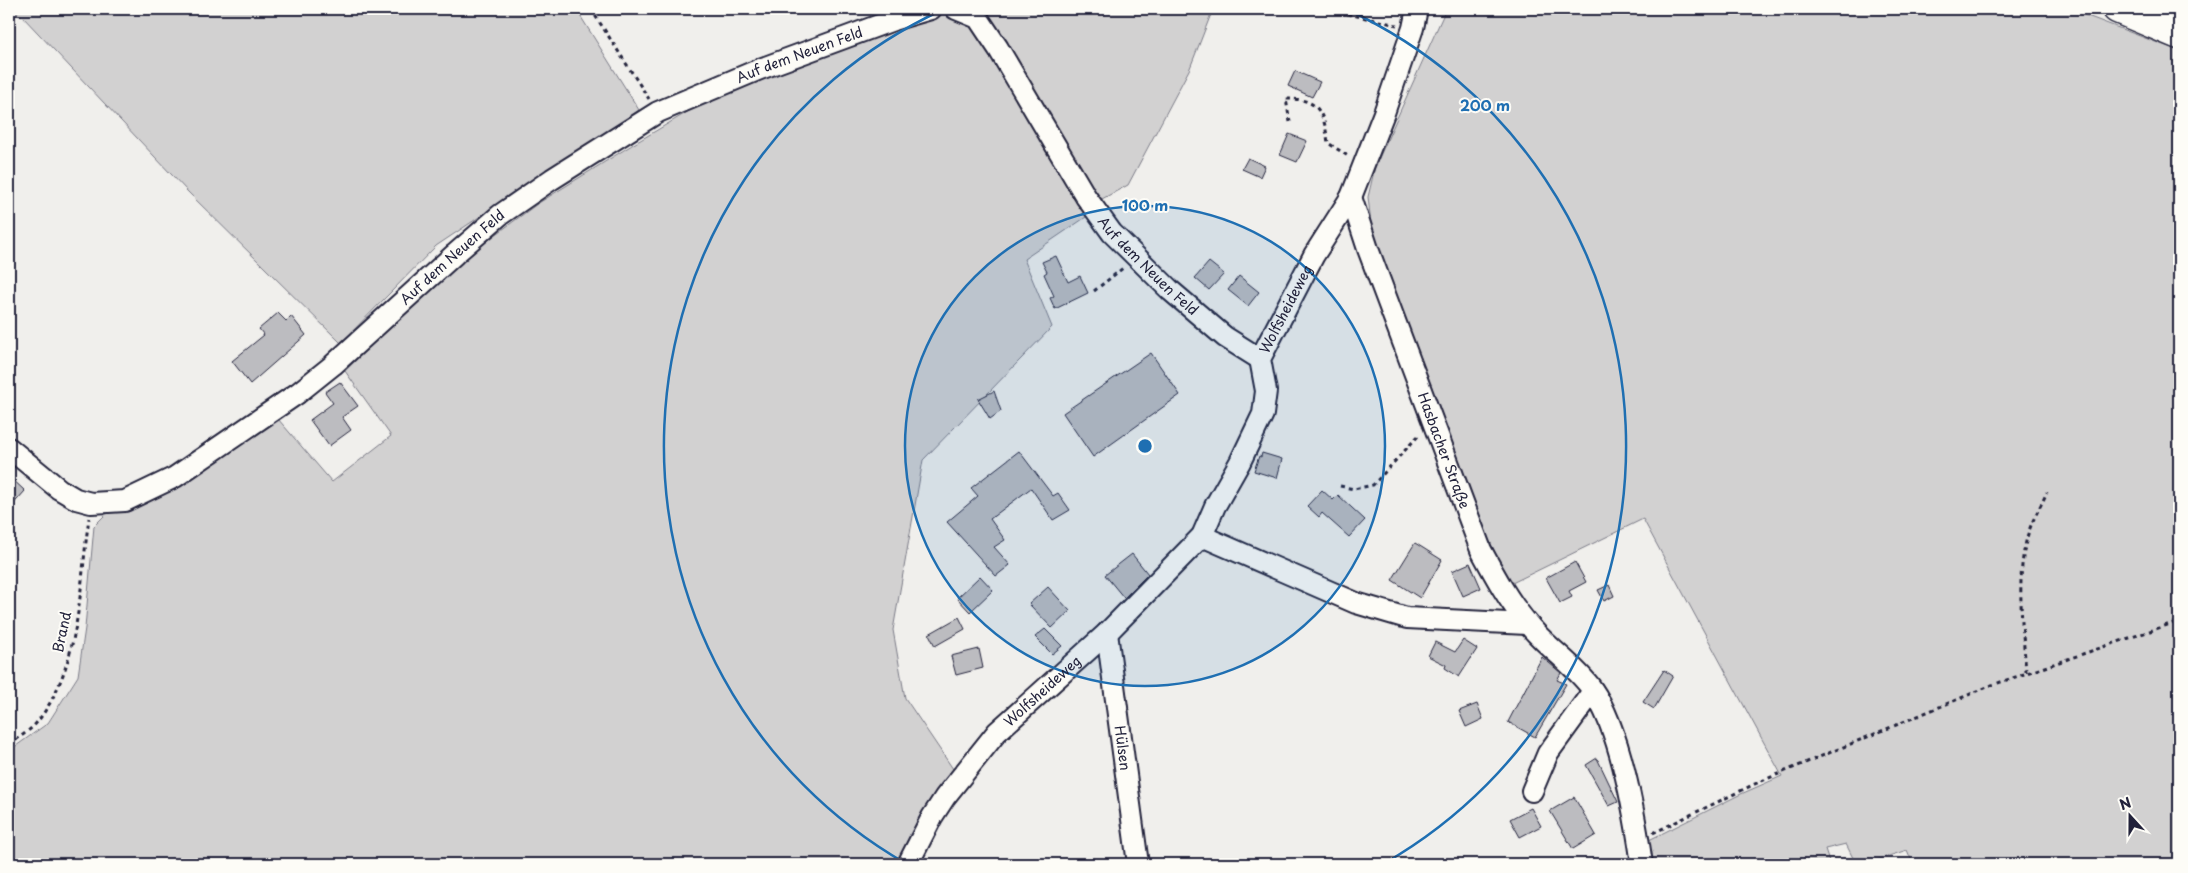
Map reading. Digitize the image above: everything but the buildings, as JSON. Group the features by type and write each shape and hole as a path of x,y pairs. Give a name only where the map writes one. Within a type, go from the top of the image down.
{"highway":[{"path":"2117,9 2179,36"}],"street":[{"name":"Auf dem Neuen Feld","path":"9,448 60,489 76,499 91,503 125,501 175,477 298,393 345,354 500,215 552,179 658,112 768,66 893,20 931,9"},
{"name":"Auf dem Neuen Feld","path":"956,9 978,18 998,48 1086,197 1112,233 1136,258 1225,337 1260,359"},
{"path":"1351,197 1384,113 1413,28 1417,9"},
{"name":"Wolfsheideweg","path":"908,864 932,817 945,797 997,732 1107,633 1202,536 1214,506 1240,462 1263,414 1266,391 1260,359 1314,254 1351,197"},
{"name":"Hasbacher Straße","path":"1351,197 1368,249 1482,550 1502,588 1527,624 1582,678 1593,691 1603,710 1618,751 1639,840 1642,864"},
{"path":"1202,536 1356,603 1407,618 1527,624"},
{"name":"Hülsen","path":"1107,633 1138,864"},
{"path":"1532,790 1548,753 1593,691"}],"path":[{"path":"591,9 632,75 658,112"},
{"path":"1341,9 1348,14 1413,28"},
{"path":"1290,122 1286,99 1302,99 1321,113 1326,126 1328,143 1362,165"},
{"path":"1094,291 1136,258"},
{"path":"1340,486 1354,489 1373,486 1433,420"},
{"path":"2026,672 2021,600 2024,554 2028,532 2047,492"},
{"name":"Brand","path":"9,745 37,723 52,699 64,671 78,615 91,503"},
{"path":"1639,840 1757,783 2026,672 2179,621"}],"shaded area":[{"path":"9,9 576,9 639,110 436,246 341,343 188,192 22,16"},
{"path":"973,9 1213,9 1190,68 1128,185 1100,200 990,26"},
{"path":"1446,9 2069,9 2179,51 2179,864 1913,864 1907,850 1864,864 1856,864 1846,844 1825,849 1830,864 1651,864 1649,840 1741,794 1782,776 1643,519 1510,584 1480,521 1372,233 1368,197 1375,167"},
{"path":"944,14 970,25 994,50 1089,215 1024,259 1052,327 923,460 893,630 905,698 953,769 924,812 899,864 9,864 9,751 48,723 78,676 85,628 94,526 106,514 128,508 278,419 332,482 391,436 345,371 448,270 537,204 701,104 886,27 922,16"}]}
